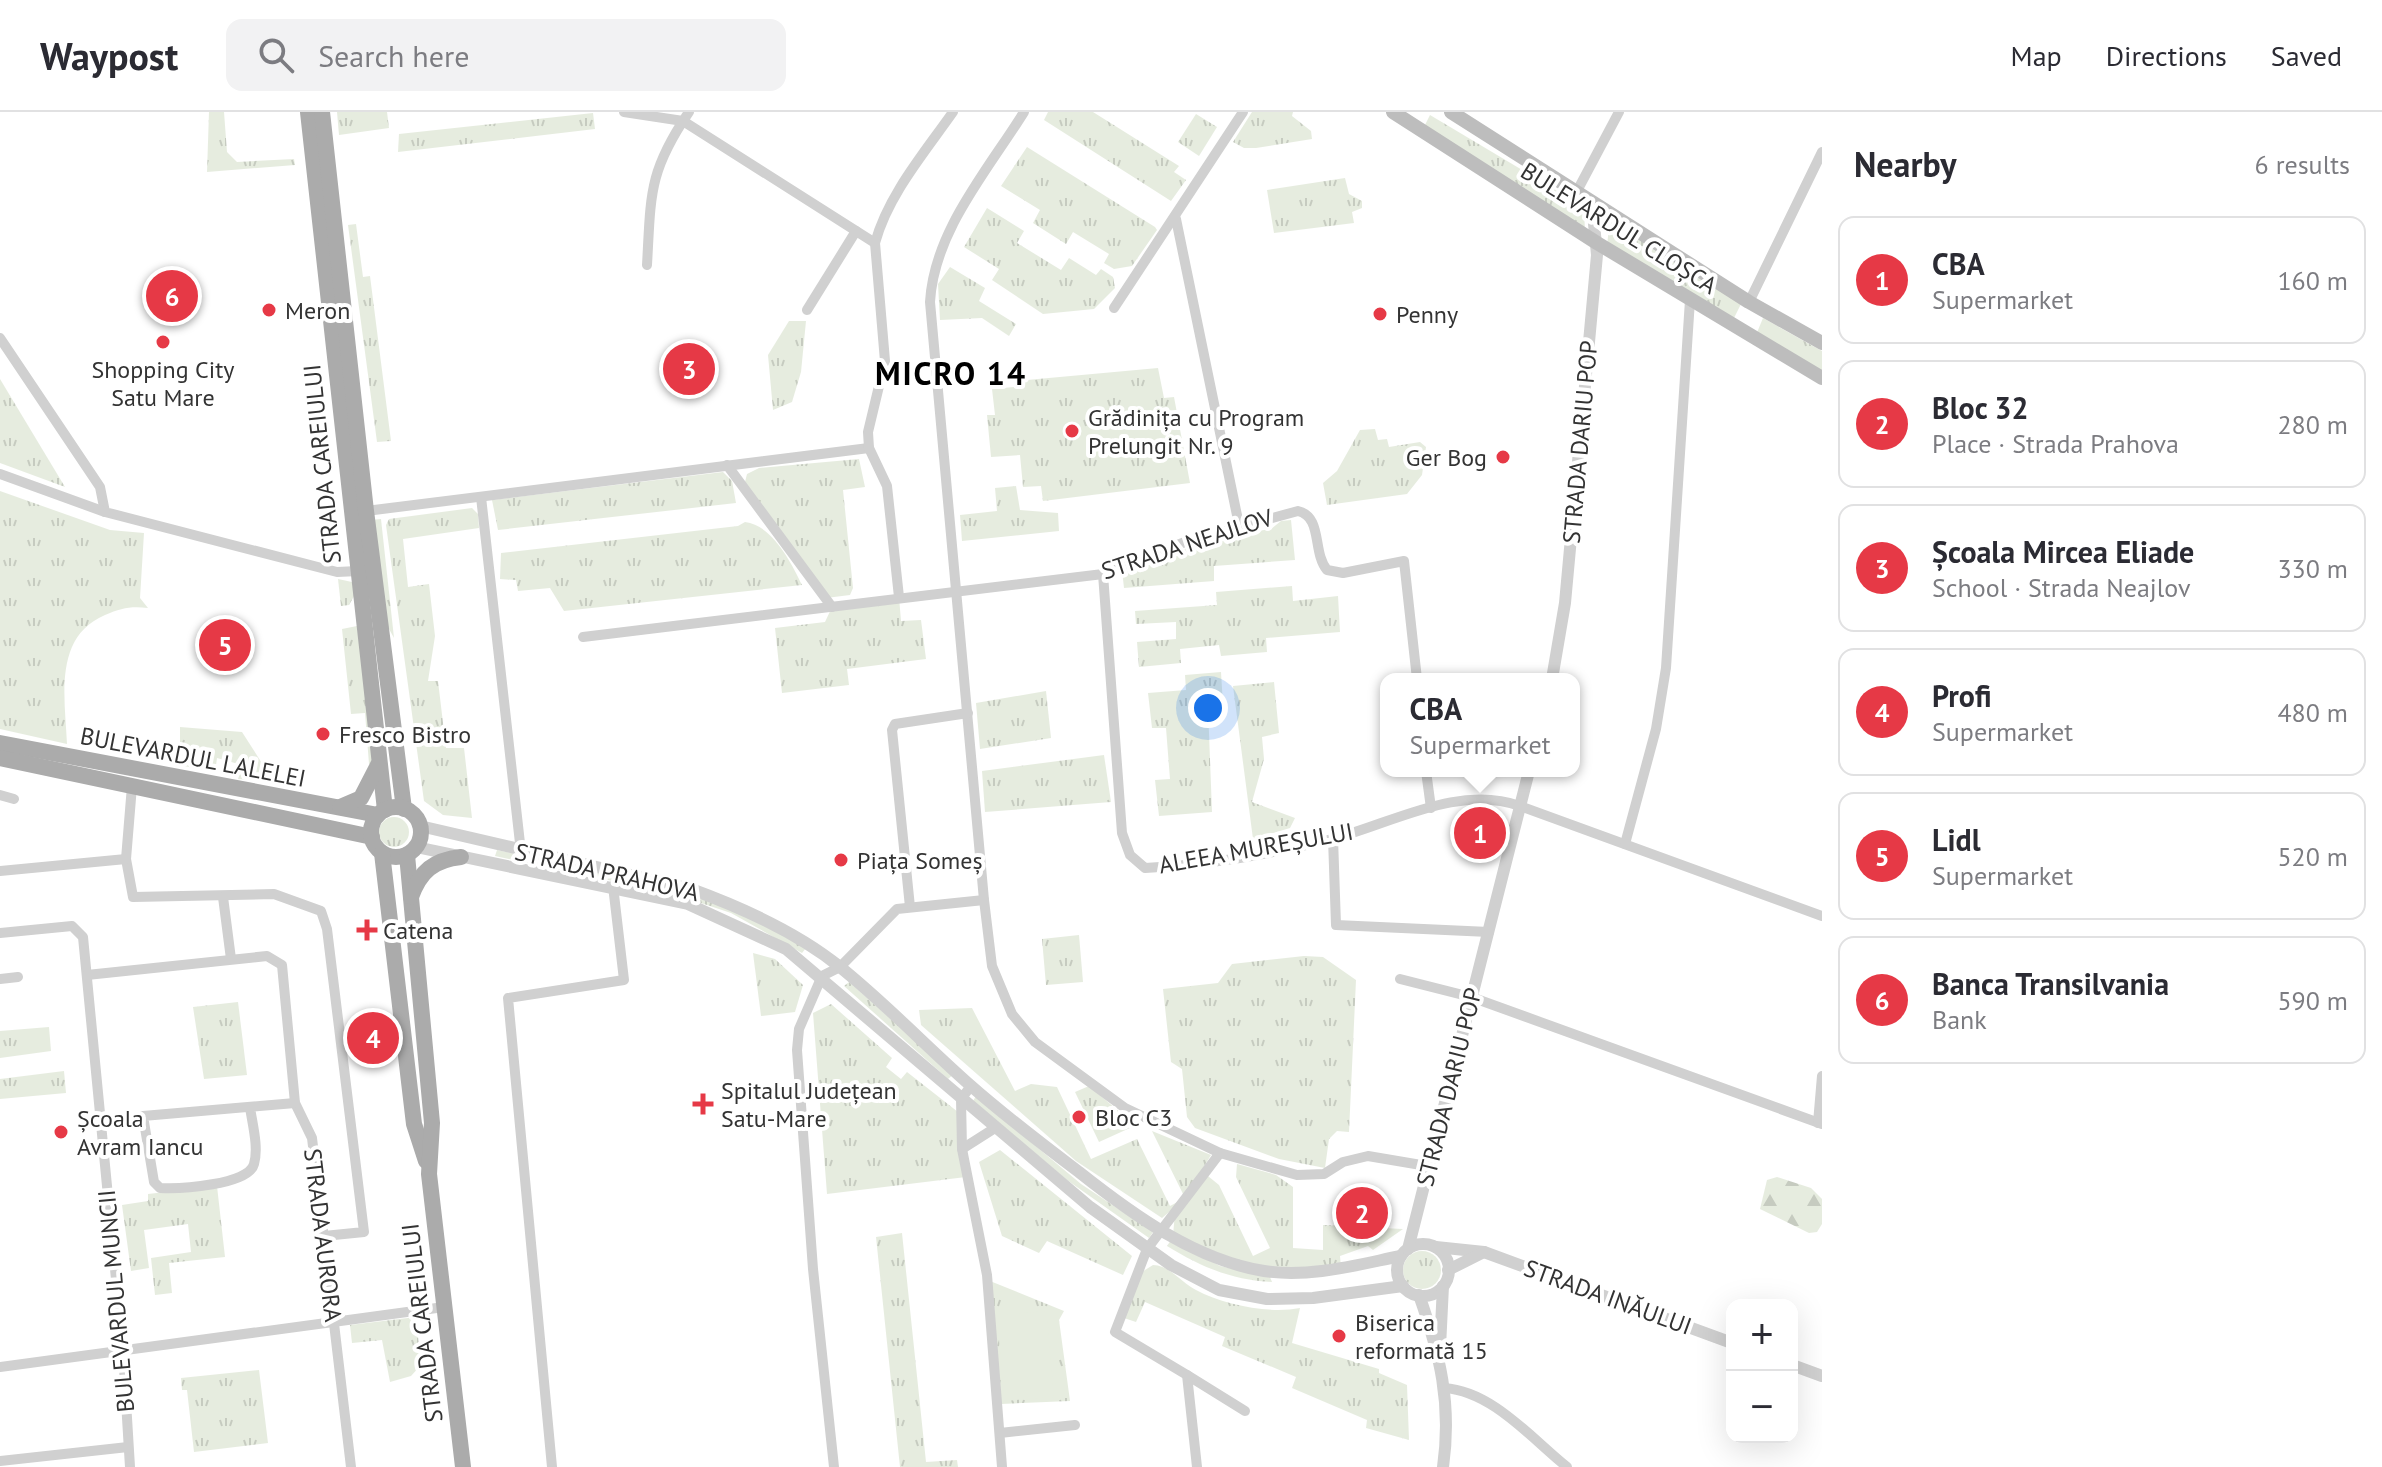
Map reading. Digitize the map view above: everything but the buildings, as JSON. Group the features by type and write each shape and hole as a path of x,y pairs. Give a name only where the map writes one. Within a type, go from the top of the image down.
{"main road":[{"name":"STRADA CAREIULUI","path":"308,112 380,760 381,812"},
{"name":"STRADA CAREIULUI","path":"322,112 366,511 404,809"},
{"name":"BULEVARDUL CLOȘCA","path":"1393,112 1597,243 1822,378"},
{"name":"BULEVARDUL CLOȘCA","path":"1451,112 1749,302 1822,343"},
{"name":"BULEVARDUL LALELEI","path":"0,743 339,807 381,812"},
{"name":"BULEVARDUL LALELEI","path":"0,758 372,837"},
{"path":"339,807 355,803 366,793 380,760"},
{"path":"404,809 420,826 411,851 390,857 382,853 372,837 381,812 404,809"},
{"name":"STRADA CAREIULUI","path":"411,851 410,902 432,1123 429,1174 463,1467"},
{"name":"STRADA CAREIULUI","path":"382,853 414,1124 429,1174"},
{"path":"410,902 416,883 430,866 461,857"}],"street":[{"path":"624,112 686,116 875,243"},
{"path":"899,597 887,486 869,448 869,417 885,361 875,243 879,227 906,180 953,112"},
{"path":"1024,112 941,246 931,277 930,302 984,900 992,966 998,986 1012,1014 1035,1042 1125,1108 1220,1153 1312,1176 1368,1156 1427,1166"},
{"path":"1114,308 1176,219 1243,112"},
{"path":"1576,193 1619,112"},
{"path":"647,265 651,192 658,163 686,116"},
{"path":"1749,302 1822,152"},
{"name":"STRADA DARIU POP","path":"1553,673 1565,603 1597,243 1592,203"},
{"path":"1176,219 1239,525"},
{"path":"807,310 856,231"},
{"path":"1625,844 1656,729 1666,668 1690,300"},
{"path":"0,338 100,487 105,512"},
{"path":"366,511 869,448"},
{"path":"727,465 832,607"},
{"path":"0,474 105,512 337,572 358,571"},
{"path":"481,497 521,852"},
{"name":"STRADA NEAJLOV","path":"583,637 1103,574 1239,525 1287,512 1306,513 1313,521 1322,564 1335,573 1404,561 1416,673"},
{"name":"ALEEA MUREȘULUI","path":"1103,574 1122,833 1130,855 1145,868 1333,838 1431,808 1483,796 1520,806 1822,916"},
{"path":"910,907 892,730 895,724 968,713"},
{"path":"1427,777 1431,808"},
{"name":"STRADA DARIU POP","path":"1404,1252 1419,1217 1427,1166 1527,777"},
{"path":"132,786 126,859 133,897 274,894 321,911 327,929 364,1232 324,1236"},
{"path":"0,795 14,799"},
{"name":"STRADA PRAHOVA","path":"420,826 521,852 664,882 714,897 799,938 840,967 971,1086 1110,1196 1164,1231 1229,1263 1265,1271 1309,1273 1404,1252"},
{"path":"1333,838 1336,925 1489,932"},
{"name":"STRADA PRAHOVA","path":"411,851 461,857 613,886 688,904 720,916 786,949 822,976 995,1128 1147,1249 1219,1290 1267,1299 1313,1298 1403,1286"},
{"path":"0,871 126,859"},
{"path":"552,1467 508,998 624,980 613,886"},
{"path":"223,897 231,959"},
{"path":"834,1467 813,1269 797,1050 799,1029 822,976 840,967 897,909 984,900"},
{"name":"BULEVARDUL MUNCII","path":"0,933 72,926 83,937 123,1352 130,1467"},
{"name":"STRADA AURORA","path":"87,975 267,956 282,965 295,1103 312,1138 351,1467"},
{"path":"0,979 18,977"},
{"path":"1400,979 1471,997 1820,1123 1822,1076"},
{"path":"971,1086 961,1099 962,1149 987,1275 1002,1467"},
{"path":"250,1107 255,1151 250,1172 234,1181 179,1187 160,1188 154,1182 143,1116 295,1103"},
{"path":"962,1149 995,1128"},
{"path":"1220,1153 1164,1231 1147,1249 1115,1332 1245,1411"},
{"name":"STRADA DARIU POP","path":"1419,1217 1431,1246"},
{"path":"1443,1286 1437,1292 1419,1295 1403,1286 1397,1266 1404,1252 1431,1246 1443,1252 1448,1270 1443,1286 1440,1354 1444,1388 1443,1467"},
{"name":"STRADA INĂULUI","path":"1431,1246 1484,1252 1726,1341"},
{"path":"1448,1270 1484,1252"},
{"path":"1419,1295 1440,1354"},
{"path":"0,1367 444,1307"},
{"path":"1798,1367 1822,1376"},
{"path":"1187,1375 1197,1467"},
{"path":"1444,1388 1463,1389 1486,1401 1567,1467"},
{"path":"1000,1433 1075,1425"},
{"path":"0,1461 128,1447"}],"green space":[{"path":"209,112 224,112 227,152 237,162 294,159 295,165 207,172"},
{"path":"337,112 387,112 389,128 339,135"},
{"path":"1048,112 1093,112 1179,166 1174,172 1186,180 1171,201 1044,120"},
{"path":"1252,112 1293,112 1292,116 1311,131 1312,139 1244,148 1233,142"},
{"path":"593,113 595,129 398,152 399,134"},
{"path":"1196,114 1217,127 1199,156 1178,142"},
{"path":"1430,115 1584,207 1585,232 1423,129"},
{"path":"1027,147 1155,227 1157,230 1132,266 1114,269 1104,263 1109,254 1073,232 1066,244 1033,223 1040,210 1001,186"},
{"path":"1345,178 1349,194 1362,201 1362,208 1352,212 1354,223 1274,233 1267,190"},
{"path":"987,208 1024,231 1017,243 1061,270 1069,258 1096,275 1101,269 1113,277 1115,288 1094,309 1043,314 992,280 999,269 964,247"},
{"path":"1610,218 1741,304 1732,322 1607,246"},
{"path":"356,224 363,277 370,276 391,441 377,442 348,225"},
{"path":"950,267 985,288 979,301 1016,324 1009,336 982,318 940,320 938,284"},
{"path":"1763,318 1822,351 1822,372 1756,335"},
{"path":"789,321 806,321 801,372 792,402 773,410 768,355"},
{"path":"1158,368 1164,398 1174,397 1190,483 1043,501 1041,486 1023,487 1020,455 991,457 987,415 995,415 992,389 1014,387 1015,381"},
{"path":"0,379 65,487 0,463"},
{"path":"1375,429 1378,440 1387,439 1389,447 1420,442 1426,447 1422,475 1407,494 1327,505 1323,483 1337,471 1360,430"},
{"path":"859,459 865,487 843,490 853,588 850,595 826,598 744,486 747,474 759,468"},
{"path":"723,472 732,481 736,503 498,530 492,500"},
{"path":"1016,486 1020,510 1058,513 1059,531 962,541 960,515 997,511 995,488"},
{"path":"0,491 110,530 144,533 140,598 148,608 126,608 105,615 88,625 77,638 70,653 64,689 67,744 0,729"},
{"path":"472,508 478,514 479,528 403,539 408,587 429,584 435,636 428,681 438,681 446,748 464,748 472,818 443,815 424,801 386,525 389,519"},
{"path":"381,519 394,638 383,618 371,520"},
{"path":"1291,520 1295,560 1214,566 1214,581 1124,588 1122,570 1223,536 1271,529 1281,521"},
{"path":"745,522 772,537 802,585 564,611 550,588 518,591 516,580 500,579 501,553 738,526"},
{"path":"338,579 352,582 357,591 349,605 341,606"},
{"path":"1292,586 1293,601 1338,596 1340,632 1266,638 1267,652 1221,656 1219,645 1180,649 1181,663 1139,667 1137,642 1176,639 1176,622 1136,624 1135,611 1217,605 1216,592"},
{"path":"899,597 901,621 921,620 926,659 847,669 849,685 782,693 775,628 825,622 832,607"},
{"path":"357,626 377,764 369,764 365,713 351,714 342,629"},
{"path":"1221,672 1223,705 1208,707 1212,812 1159,816 1155,780 1170,779 1166,728 1152,728 1148,693 1186,690 1185,675"},
{"path":"1274,682 1279,733 1262,737 1264,759 1252,802 1295,818 1290,828 1253,839 1233,686"},
{"path":"1046,691 1051,738 980,749 976,703"},
{"path":"180,727 242,732 274,782 238,779 242,765 217,758 215,773 167,762 180,743"},
{"path":"1104,755 1111,802 985,812 982,771"},
{"path":"394,817 405,821 409,832 405,843 394,847 383,843 379,832 383,821"},
{"path":"497,850 688,890 763,923 806,948 802,953 731,913 674,894 495,856"},
{"path":"1079,935 1083,982 1046,985 1042,939"},
{"path":"753,953 775,959 803,985 795,1012 761,1016"},
{"path":"1304,956 1323,957 1356,980 1349,1132 1337,1131 1329,1139 1325,1168 1279,1159 1195,1128 1187,1117 1182,1069 1171,1062 1163,989 1218,983 1232,964"},
{"path":"849,982 954,1074 948,1079 844,986"},
{"path":"238,1002 247,1075 204,1079 193,1007"},
{"path":"831,1004 892,1058 886,1067 901,1079 907,1072 958,1112 966,1177 827,1194 813,1013"},
{"path":"972,1008 1015,1091 1031,1084 1057,1087 1091,1159 1137,1139 1170,1206 1185,1198 1152,1131 1211,1155 1194,1183 1203,1172 1219,1185 1253,1256 1270,1248 1236,1177 1237,1164 1276,1175 1293,1187 1293,1248 1323,1250 1323,1225 1403,1229 1373,1250 1368,1246 1340,1256 1341,1268 1265,1271 1173,1236 1175,1212 1181,1202 1162,1218 1076,1161 921,1025 919,1010"},
{"path":"49,1027 51,1051 0,1058 0,1031"},
{"path":"64,1071 66,1093 0,1099 0,1079"},
{"path":"1089,1086 1122,1114 1141,1123 1099,1142 1075,1092"},
{"path":"976,1096 1081,1184 1153,1232 1149,1238 1067,1180 973,1101"},
{"path":"1000,1150 1132,1256 1123,1275 1047,1241 1039,1253 1002,1236 979,1162"},
{"path":"1777,1177 1811,1188 1822,1199 1822,1224 1817,1232 1809,1233 1760,1209 1767,1180"},
{"path":"217,1186 225,1257 169,1263 172,1293 155,1295 151,1258 191,1252 188,1224 144,1230 149,1268 131,1271 122,1205 148,1201 148,1194"},
{"path":"902,1233 926,1462 957,1460 958,1467 900,1467 876,1237"},
{"path":"1171,1240 1220,1266 1270,1277 1272,1282 1230,1275 1205,1266 1167,1246"},
{"path":"1422,1251 1435,1257 1441,1270 1435,1283 1422,1289 1409,1283 1403,1270 1409,1257"},
{"path":"1153,1265 1164,1268 1196,1290 1220,1300 1261,1309 1300,1308 1292,1343 1379,1369 1379,1373 1407,1385 1409,1440 1366,1428 1367,1420 1292,1388 1296,1377 1222,1346 1225,1337 1145,1302 1136,1322 1121,1317 1137,1275"},
{"path":"990,1281 1064,1311 1059,1320 1070,1401 1001,1404"},
{"path":"1047,1311 1054,1397 1004,1401 997,1315"},
{"path":"416,1317 421,1365 411,1376 390,1382 382,1340 352,1343 350,1325"},
{"path":"259,1370 268,1443 194,1452 187,1390 182,1390 181,1378"}],"place":[{"name":"Banca Transilvania","path":"172,296"},
{"name":"Meron","path":"269,310"},
{"name":"Penny","path":"1380,314"},
{"name":"Shopping City Satu Mare","path":"163,342"},
{"name":"Școala Mircea Eliade","path":"689,369"},
{"name":"Grădinița cu Program Prelungit Nr. 9","path":"1072,431"},
{"name":"Ger Bog","path":"1503,457"},
{"name":"Lidl","path":"225,645"},
{"name":"Fresco Bistro","path":"323,734"},
{"name":"CBA","path":"1480,833"},
{"name":"Piața Someș","path":"841,860"},
{"name":"Catena","path":"367,930"},
{"name":"Profi","path":"373,1038"},
{"name":"Spitalul Județean Satu-Mare","path":"703,1104"},
{"name":"Bloc C3","path":"1079,1117"},
{"name":"Școala Avram Iancu","path":"61,1132"},
{"name":"Bloc 32","path":"1362,1213"},
{"name":"Biserica reformată 15","path":"1339,1336"}],"district":[{"name":"MICRO 14","path":"951,373"}]}
